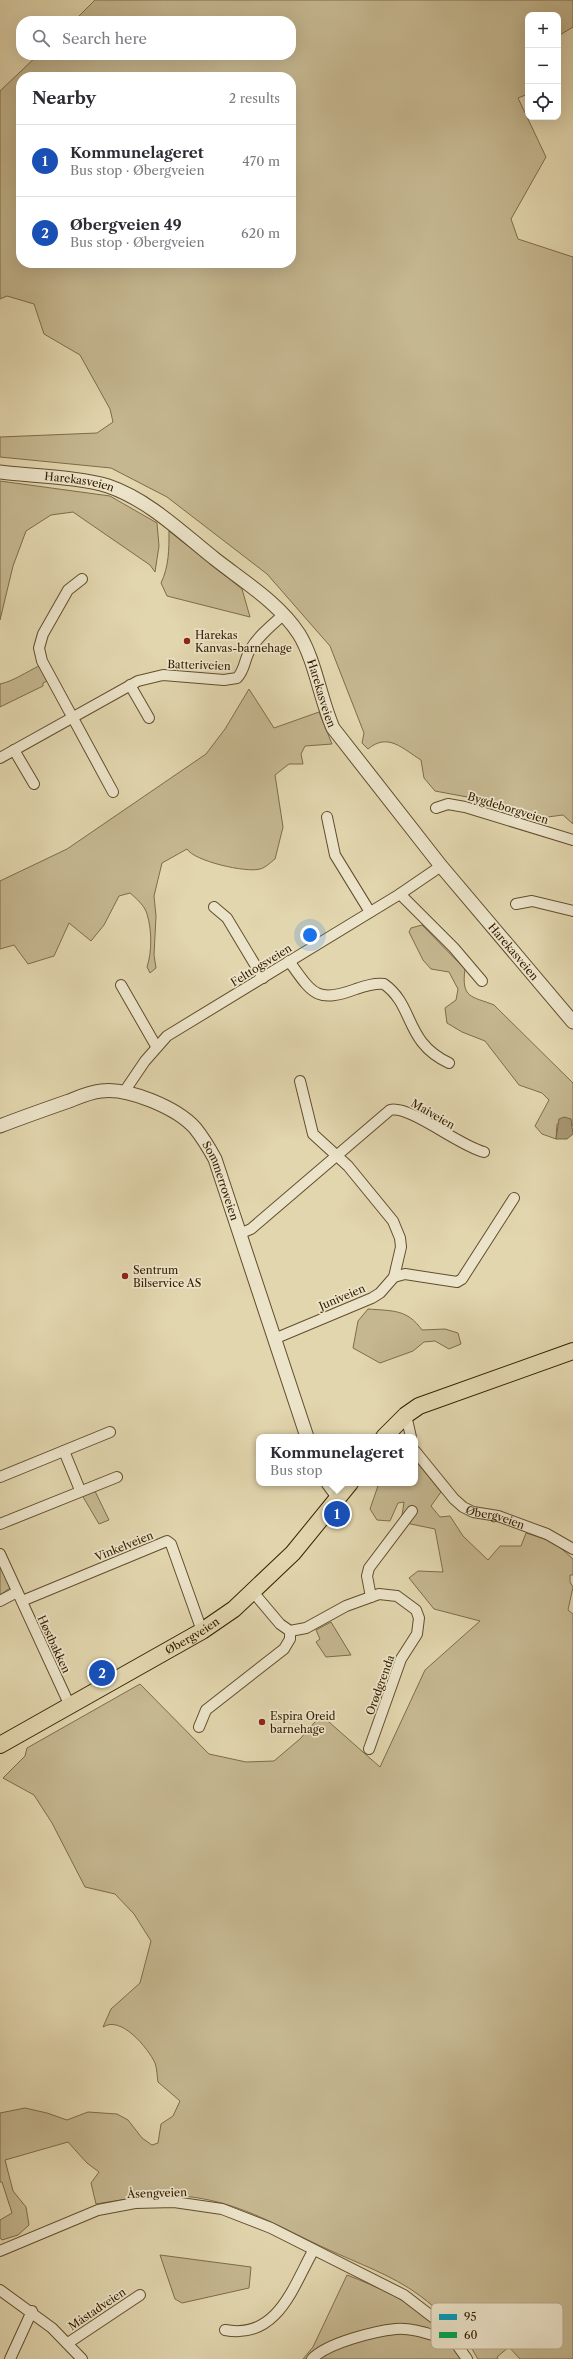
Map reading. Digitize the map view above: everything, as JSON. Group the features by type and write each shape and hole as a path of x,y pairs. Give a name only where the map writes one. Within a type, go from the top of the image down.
{"main road":[{"path":"387,1434 406,1415 437,1399 573,1351"},
{"name":"Øbergveien","path":"0,1745 202,1631 253,1592 294,1553 348,1486"}],"street":[{"name":"Harekasveien","path":"0,472 89,482 121,491 142,503 265,599 283,615 298,633 306,646 324,707 333,728 441,866 573,1022"},
{"path":"82,579 68,590 40,642 42,661 113,792"},
{"name":"Batteriveien","path":"0,758 130,685 163,675 224,680 237,678 243,670 249,652 254,643 283,615"},
{"path":"130,685 149,718"},
{"path":"14,750 34,784"},
{"name":"Bygdeborgveien","path":"436,808 448,804 465,807 573,840"},
{"path":"327,817 335,855 370,912"},
{"name":"Felttogsveien","path":"124,1092 156,1046 175,1031 400,894 441,866"},
{"path":"400,894 454,948 482,982"},
{"path":"516,904 532,901 573,911"},
{"path":"214,907 227,918 263,978"},
{"path":"289,961 306,985 320,996 333,996 371,984 384,984 398,1000 422,1044 437,1057 449,1063"},
{"path":"121,985 156,1046"},
{"path":"300,1081 313,1134 336,1155 388,1214 397,1230 400,1238 400,1256 394,1277"},
{"name":"Sommerroveien","path":"0,1126 92,1093 102,1091 124,1092 153,1102 182,1117 206,1142 215,1159 306,1434"},
{"name":"Maiveien","path":"240,1234 251,1229 390,1110 396,1109 407,1112 463,1145 484,1152"},
{"path":"394,1277 405,1274 457,1282 462,1279 514,1198"},
{"name":"Juniveien","path":"274,1339 372,1298 380,1293 394,1277"},
{"path":"406,1415 410,1434"},
{"path":"0,1477 110,1432"},
{"path":"64,1451 80,1490"},
{"name":"Øbergveien","path":"418,1455 454,1499 464,1507 473,1512 498,1516 547,1534 573,1549"},
{"path":"0,1524 80,1490 117,1477"},
{"path":"330,1486 339,1498"},
{"path":"371,1597 367,1576 369,1568 412,1511"},
{"name":"Vinkelveien","path":"22,1601 167,1541 171,1544 202,1631"},
{"name":"Høstbakken","path":"0,1554 70,1706"},
{"path":"0,1602 17,1592"},
{"path":"199,1726 206,1710 284,1649 290,1639 290,1631 280,1624 253,1592"},
{"name":"Orødgrenda","path":"290,1631 306,1628 346,1606 371,1597 388,1594 404,1599 416,1610 419,1618 417,1634 401,1659 369,1749"},
{"name":"Åsengveien","path":"0,2251 98,2210 136,2203 174,2202 198,2204 235,2213 271,2228 313,2251 404,2295 431,2316"},
{"path":"225,2330 237,2332 250,2330 273,2318 287,2301 313,2251"},
{"name":"Måstadveien","path":"0,2290 32,2311 68,2343 82,2359"},
{"name":"Måstadveien","path":"68,2343 140,2295"},
{"path":"10,2359 32,2311"},
{"path":"312,2359 324,2350 363,2337 396,2329 416,2330 431,2334"},
{"name":"Åsengveien","path":"460,2349 466,2359"}],"shaded area":[{"path":"95,0 573,0 573,27 561,34 561,12 525,12 525,95 518,98 525,113 525,120 528,120 546,157 511,219 518,239 573,257 573,824 563,815 540,818 478,799 435,791 424,778 421,760 402,747 389,742 382,742 375,744 368,749 362,743 364,733 330,646 267,574 167,497 111,468 0,457 0,437 97,433 113,422 110,409 80,355 44,334 34,304 7,296 0,299 0,91 16,76 16,268 296,268 296,72 20,72 33,60 296,60 296,16 79,16"},
{"path":"0,481 110,496 157,523 159,546 155,572 150,565 73,512 51,515 26,531 13,566 0,620"},
{"path":"169,531 242,589 250,617 167,596 161,583 164,577 169,551"},
{"path":"39,666 47,681 43,683 43,686 0,707 0,684 15,679"},
{"path":"249,689 274,728 319,712 332,744 305,746 301,754 303,764 289,764 275,775 283,827 275,859 262,868 253,870 233,868 199,858 187,849 162,863 154,896 156,916 154,955 156,968 150,973 147,967 151,948 149,920 144,908 130,893 119,896 104,925 91,941 69,923 54,956 28,964 14,945 0,949 0,881 67,849 206,754 225,729"},
{"path":"422,925 465,969 465,986 470,995 474,998 494,1005 573,1083 573,1126 570,1123 557,1124 556,1139 542,1134 535,1126 549,1100 542,1093 519,1085 485,1041 462,1032 447,1023 445,1008 456,1000 458,989 449,972 431,969 423,960 409,932 411,928"},
{"path":"564,1117 571,1119 573,1134 567,1139 556,1139 559,1119"},
{"path":"368,1309 399,1312 411,1318 422,1330 445,1329 458,1333 461,1344 449,1349 435,1341 424,1342 413,1351 380,1363 353,1348 358,1321"},
{"path":"418,1464 441,1492 431,1506 440,1517 450,1516 463,1536 488,1560 500,1546 521,1546 526,1533 554,1542 573,1559 573,1575 570,1575 570,1582 573,1587 568,1610 573,1614 573,2359 520,2359 511,2349 563,2349 563,2303 431,2303 431,2305 409,2288 386,2275 262,2218 229,2205 211,2200 180,2196 144,2197 96,2204 91,2183 99,2172 87,2163 68,2142 5,2160 13,2191 26,2207 29,2225 18,2235 2,2240 0,2238 0,2220 12,2213 2,2182 0,2182 0,2113 25,2108 47,2113 67,2120 88,2112 117,2114 128,2120 142,2138 152,2145 158,2143 161,2124 173,2116 180,2101 158,2082 155,2063 146,2049 133,2035 118,2025 110,2024 103,2027 111,2009 140,1983 151,1941 134,1914 115,1894 85,1887 52,1823 34,1795 3,1778 25,1756 27,1748 140,1684 209,1754 246,1762 274,1761 301,1738 321,1715 380,1767 425,1670 480,1621 434,1609 409,1578 418,1571 443,1572 435,1529 401,1522 404,1502 398,1503 390,1521 377,1520 370,1509 378,1486 418,1486"},
{"path":"93,1487 109,1520 99,1524 82,1495"},
{"path":"0,1565 10,1588 0,1595"},
{"path":"331,1622 351,1655 326,1657 316,1642 320,1639 316,1630"},
{"path":"160,2255 251,2267 249,2288 182,2303 175,2299"},
{"path":"347,2275 393,2295 415,2308 431,2321 431,2349 454,2349 461,2359 303,2359 313,2347"},
{"path":"471,2349 507,2349 497,2357 498,2359 478,2359"}],"place":[{"name":"Harekas Kanvas-barnehage","path":"187,641"},
{"name":"Sentrum Bilservice AS","path":"125,1276"},
{"name":"Kommunelageret","path":"337,1514"},
{"name":"Øbergveien 49","path":"102,1673"},
{"name":"Espira Oreid barnehage","path":"262,1722"}]}
